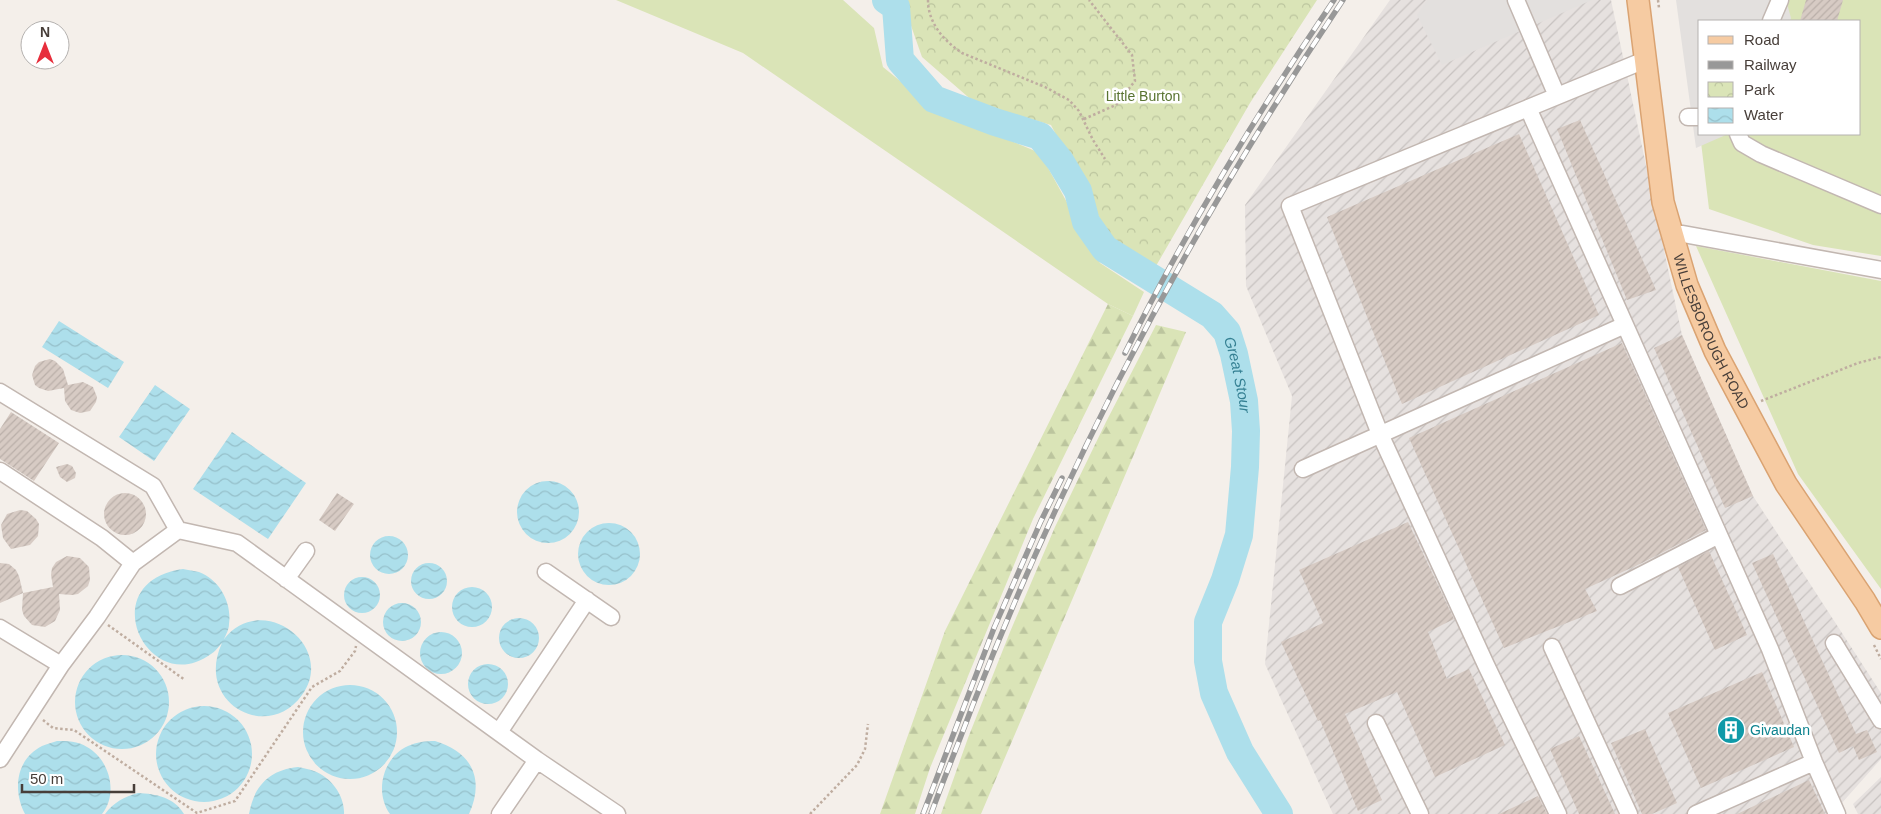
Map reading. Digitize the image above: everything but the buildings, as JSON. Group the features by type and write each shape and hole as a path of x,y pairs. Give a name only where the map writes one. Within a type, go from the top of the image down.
{"main road":[{"name":"WILLESBOROUGH ROAD","path":"1638,0 1663,202 1687,286 1715,352 1786,484 1865,601 1881,628"}],"lane":[{"path":"1516,0 1557,96"},
{"path":"1771,20 1780,0"},
{"path":"1558,814 1486,665 1380,434 1290,206 1645,60"},
{"path":"1528,108 1770,649 1814,762 1837,814"},
{"path":"1738,135 1742,144 1761,154 1881,205"},
{"path":"1671,234 1683,234 1881,270"},
{"path":"1303,469 1625,325"},
{"path":"0,392 153,486 178,530 237,543 537,760 617,814"},
{"path":"0,471 102,538 133,563"},
{"path":"0,759 61,665 97,617 133,563 178,530"},
{"path":"1620,586 1719,535"},
{"path":"286,579 306,552"},
{"path":"546,572 611,617"},
{"path":"499,732 587,600"},
{"path":"0,628 61,665"},
{"path":"1834,643 1881,720"},
{"path":"1552,647 1629,814"},
{"path":"1376,723 1420,814"},
{"path":"1696,814 1814,762"}],"path":[{"path":"928,0 931,18 952,46 962,53 1045,87 1069,100 1084,119 1093,140 1105,158"},
{"path":"1084,119 1116,105 1135,81 1132,55 1089,0"},
{"path":"1758,403 1858,363 1881,357"},
{"path":"97,617 185,680"},
{"path":"33,710 53,728 74,730 197,813 235,801 312,687 340,671 355,651 359,632"},
{"path":"810,814 856,765 866,749 868,724"}],"shaded area":[{"path":"1390,0 1611,0 1682,335 1753,496 1881,693 1881,759 1841,804 1844,814 1333,814 1265,664 1292,396 1246,286 1245,205"},
{"path":"1427,0 1592,0 1442,65 1417,15"},
{"path":"1676,0 1786,0 1790,20 1698,20 1698,135 1726,135 1696,148"},
{"path":"1881,777 1881,814 1858,814 1853,804"}],"green space":[{"path":"616,0 843,0 874,28 883,67 933,108 1040,153 1100,263 1144,292 1133,316 1108,304 743,53"},
{"name":"Little Burton","path":"902,0 1317,0 1250,103 1156,266 1115,244 1089,200 1051,125 975,103 922,57"},
{"path":"1684,0 1881,0 1881,256 1813,245 1709,209 1700,135 1861,135 1861,20 1698,20 1698,117"},
{"path":"1696,246 1881,281 1881,589 1798,474"},
{"path":"1108,304 1133,316 1033,519 930,768 915,814 880,814 945,631"},
{"path":"1156,325 1186,332 981,814 941,814 968,738 1010,632 1055,527"}],"water":[{"path":"59,321 124,362 108,388 42,347"},
{"path":"155,385 190,409 154,461 119,437"},
{"path":"232,432 306,483 268,539 193,489"},
{"path":"542,481 554,481 570,490 577,500 579,512 577,524 570,534 554,543 542,543 531,538 522,529 517,518 517,506 522,495 531,486"},
{"path":"609,523 626,528 631,532 635,537 640,554 635,571 631,576 626,580 609,585 592,580 587,576 583,571 578,554 583,537 587,532 592,528"},
{"path":"389,536 402,542 408,555 402,568 389,574 376,568 370,555 376,542"},
{"path":"429,563 436,564 442,568 446,574 446,588 442,594 436,598 429,599 422,598 416,594 412,588 411,581 412,574 416,568 422,564"},
{"path":"183,569 199,572 219,586 229,608 228,628 224,639 240,625 258,620 275,623 291,631 303,643 310,659 310,677 302,695 288,709 271,716 254,715 239,709 226,698 218,683 216,664 222,643 212,653 188,664 167,662 150,651 139,634 135,614 140,594 155,578"},
{"path":"362,577 369,578 375,582 379,588 379,602 375,608 369,612 362,613 355,612 349,608 345,602 344,595 345,588 349,582 355,578"},
{"path":"476,587 483,590 489,596 492,607 491,615 483,624 476,627 468,627 461,624 453,615 452,603 455,596 464,588"},
{"path":"402,603 415,609 421,622 415,635 402,641 389,635 383,622 389,609"},
{"path":"523,618 530,621 536,627 539,638 538,646 530,655 523,658 515,658 508,655 500,646 499,634 502,627 511,619"},
{"path":"441,632 456,638 462,653 456,668 441,674 426,668 420,653 426,638"},
{"path":"122,655 140,658 155,669 166,684 169,702 166,720 155,735 140,746 122,749 104,746 89,735 78,720 75,702 78,684 89,669 104,658"},
{"path":"488,664 502,670 508,684 502,698 488,704 474,698 468,684 474,670"},
{"path":"350,685 368,688 383,699 394,714 397,732 394,750 383,765 368,776 350,779 332,776 317,765 306,750 303,732 306,714 317,699 332,688"},
{"path":"204,706 222,710 238,720 248,736 252,754 248,772 238,788 222,798 204,802 186,798 170,788 160,772 156,754 160,736 170,720 186,710"},
{"path":"57,741 84,745 95,752 106,768 111,787 107,806 102,814 25,814 21,805 18,786 22,768 26,759 33,752 42,746"},
{"path":"435,741 458,752 472,769 476,789 469,814 390,814 385,805 382,786 387,767 392,758 408,746 421,742"},
{"path":"298,767 320,774 331,782 342,801 344,814 249,814 255,795 264,781 279,772"},
{"path":"138,793 151,794 170,800 184,814 105,814 120,800"}],"waterway":[{"name":"Great Stour","path":"886,0 896,7 900,60 934,99 995,122 1040,136 1060,161 1078,191 1086,222 1105,249 1212,315 1227,332 1234,354 1244,401 1246,431 1245,467 1239,535 1225,580 1208,622 1208,661 1214,693 1240,752 1279,814"}],"railway":[{"path":"1125,353 1198,217 1250,129 1334,0"},
{"path":"931,814 972,707 1050,522 1138,343 1236,169 1288,84 1343,0"},
{"path":"923,814 994,628 1062,478"}],"place":[{"name":"Givaudan","path":"1731,730"}]}
